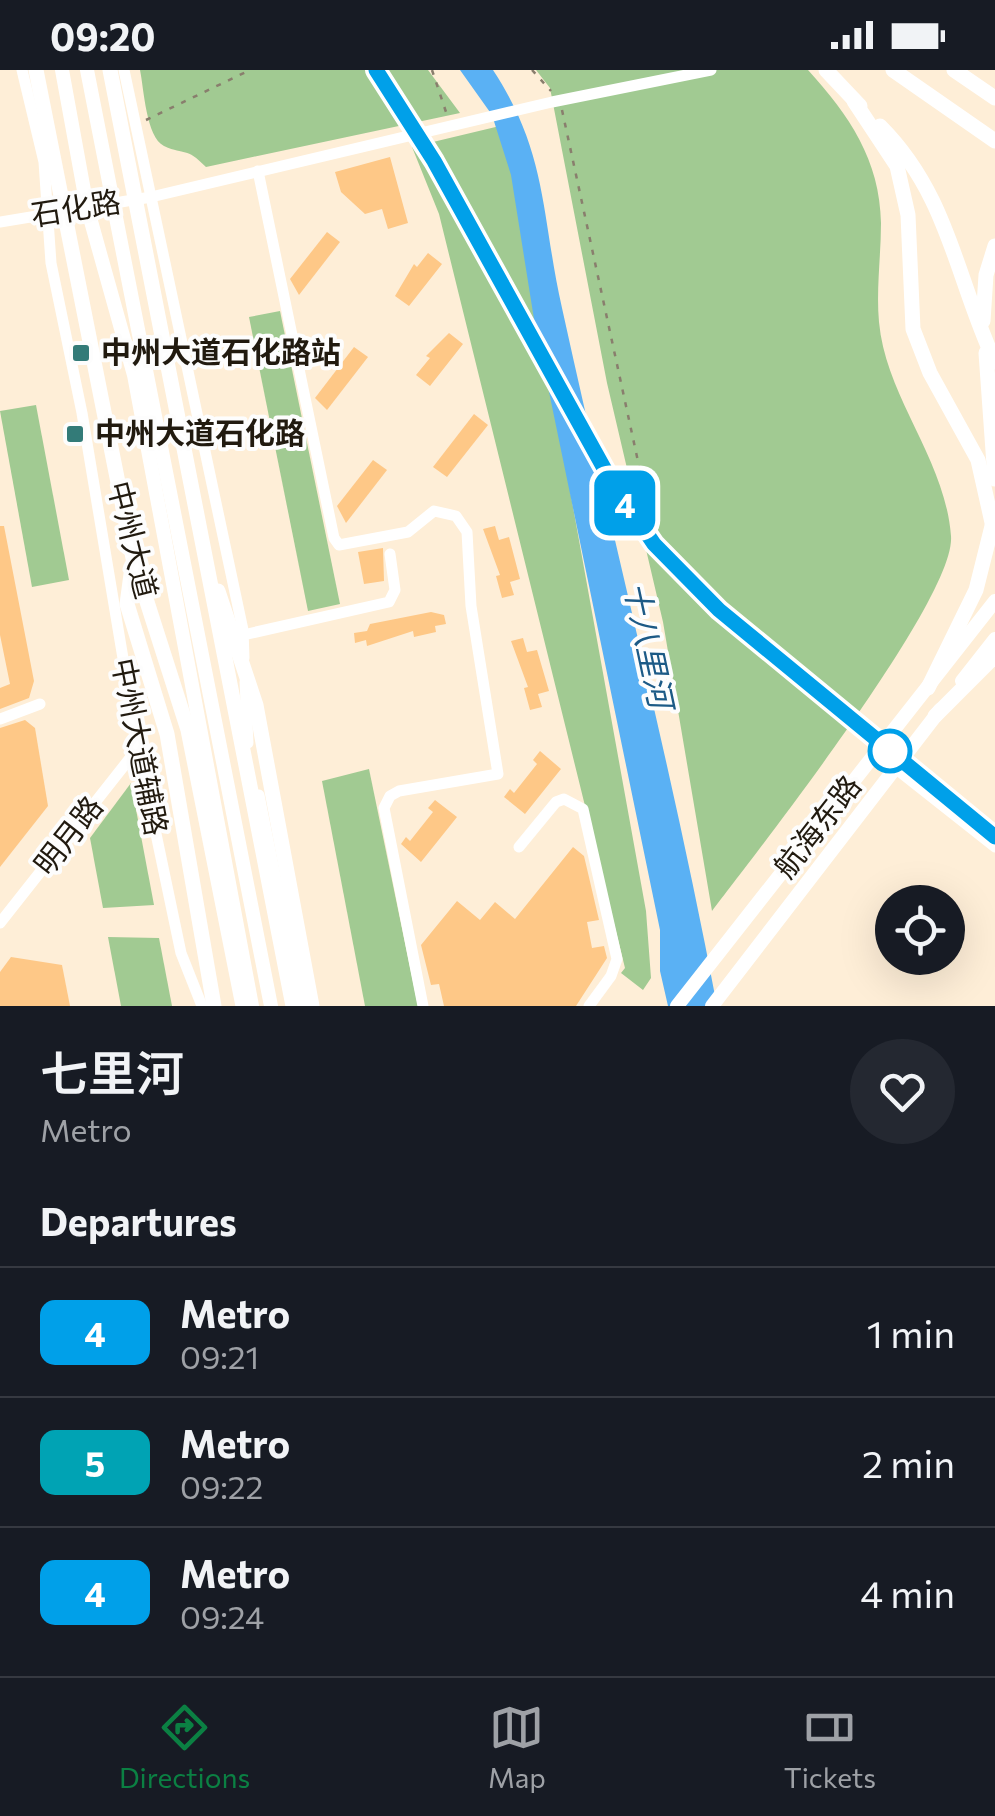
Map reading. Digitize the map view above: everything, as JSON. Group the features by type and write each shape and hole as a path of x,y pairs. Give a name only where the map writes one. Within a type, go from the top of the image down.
{"highway":[{"name":"中州大道","path":"36,70 133,558 188,730 242,1006"},
{"path":"117,70 205,560 293,1006"},
{"path":"826,70 898,145 928,188 956,248 995,362"},
{"path":"893,70 995,141"},
{"path":"954,70 995,98"},
{"path":"854,100 897,166 908,215 913,329 930,373 978,460 994,520 976,590 928,688"},
{"path":"995,246 986,275 983,318 995,479"},
{"path":"133,558 127,604 167,734 214,1006"},
{"path":"205,560 256,705 312,1006"},
{"path":"935,716 995,656"}],"main road":[{"name":"中州大道","path":"62,70 87,207 134,374 252,1006"},
{"name":"中州大道","path":"87,70 271,1006"},
{"name":"航海东路","path":"677,1006 995,601"},
{"name":"航海东路","path":"712,1006 995,639"}],"street":[{"name":"中州大道辅路","path":"22,70 44,162 45,214 138,748 181,953 202,1006"},
{"path":"117,70 128,90 136,124 243,634 247,734 302,1006"},
{"name":"石化路","path":"0,222 151,197 556,101 711,70"},
{"path":"258,171 334,538 339,545 388,538 408,532 429,514 442,510 456,516 467,532 471,606 498,774 399,791 390,796 384,808 423,1006"},
{"path":"243,634 389,602 395,590 390,554"},
{"path":"0,719 40,704"},
{"name":"明月路","path":"0,922 138,748"},
{"path":"898,764 995,832"},
{"path":"898,764 995,848"},
{"path":"518,847 556,802 564,799 583,809 616,958 611,976 589,1006"}],"path":[{"path":"136,124 250,70"},
{"path":"432,70 457,124"},
{"path":"532,70 556,101 646,502"}],"green space":[{"path":"140,70 428,70 460,113 206,167 189,154 158,141 150,123"},
{"path":"536,70 808,70 849,122 875,179 881,223 878,310 884,350 946,508 951,536 944,568 922,613 851,724 712,911 663,622 607,383 550,88"},
{"path":"504,125 646,911 651,978 643,990 621,973 625,968 439,214 412,147"},
{"path":"280,311 340,604 308,611 249,317"},
{"path":"36,405 69,580 32,587 0,411"},
{"path":"369,769 418,1006 365,1006 322,781"},
{"path":"131,783 154,905 103,908 90,838"},
{"path":"108,937 159,938 172,1006 121,1006"}],"water":[{"path":"460,70 493,70 511,101 533,158 562,308 662,744 717,1006 668,1006 660,971 660,930 534,319 511,175 492,115"}],"building":[{"path":"390,157 408,223 388,229 382,209 365,214 341,192 335,172"},
{"path":"327,232 340,242 299,295 290,279"},
{"path":"428,253 442,264 409,306 395,296 414,264 417,267"},
{"path":"449,333 463,344 430,386 416,375 430,358 426,356"},
{"path":"354,347 368,357 327,410 315,398"},
{"path":"474,414 488,425 447,477 433,467"},
{"path":"373,460 387,470 346,523 337,506"},
{"path":"0,526 4,526 34,681 29,698 0,709 0,688 10,684 0,635"},
{"path":"495,526 499,540 509,537 520,579 510,582 514,595 502,598 496,576 500,575 483,529"},
{"path":"383,548 384,581 364,584 358,552"},
{"path":"431,612 444,615 446,624 435,626 436,632 414,637 413,631 367,646 366,640 355,643 354,633 367,631 370,624"},
{"path":"523,638 527,652 537,650 549,691 538,694 542,707 530,710 524,688 528,687 511,641"},
{"path":"25,720 35,728 48,806 0,867 0,728"},
{"path":"540,751 561,769 525,814 504,797 510,789 514,793 537,764 533,760"},
{"path":"435,800 457,817 421,862 401,844 406,837 410,841 433,812 428,808"},
{"path":"573,847 584,856 599,920 587,922 592,948 604,946 607,958 576,1006 444,1006 439,984 431,985 421,945 457,901 480,920 495,902 515,919"},
{"path":"11,957 62,965 70,1006 0,1006 0,972"}],"metro line":[{"name":"4","path":"376,70 434,161 610,479 654,544 719,610 995,837"}],"place":[{"name":"中州大道石化路站","path":"81,353"},
{"name":"中州大道石化路","path":"75,434"}],"water label":[{"name":"十八里河","path":"648,645"}]}
